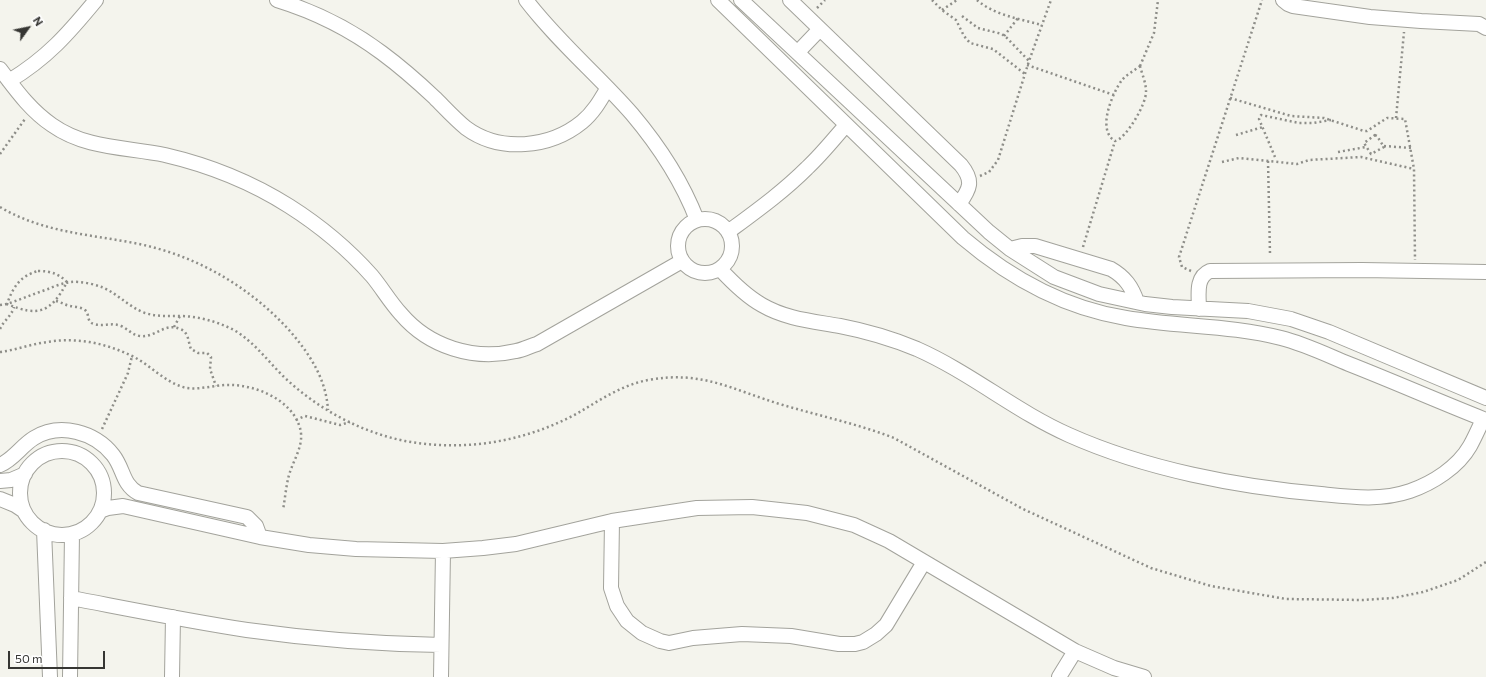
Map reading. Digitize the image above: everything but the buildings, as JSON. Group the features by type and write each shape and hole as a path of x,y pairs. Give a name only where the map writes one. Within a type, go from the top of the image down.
{"street":[{"path":"9,81 26,71 56,46 96,0"},
{"path":"278,0 337,23 361,37 418,82 466,128 485,138 498,142 526,145 546,141 565,134 582,122 597,107 607,89"},
{"path":"526,0 567,49 631,114 650,137 667,161 682,187 697,220"},
{"path":"718,0 963,238 980,253 1018,278 1057,298 1103,314 1127,318 1233,328 1282,338 1325,353 1446,405 1485,419 1470,447 1458,461 1443,474 1428,484 1392,496 1373,498 1315,494 1246,485 1134,458 1095,446 1067,434 1014,406 956,368 915,348 866,332 798,319 779,313 761,304 745,293 720,269"},
{"path":"741,0 989,232 1010,249 1054,277 1071,285 1099,294 1137,302 1199,309 1248,311 1291,319 1310,325 1486,398"},
{"path":"790,0 961,164 969,177 970,184 968,191 959,204"},
{"path":"1283,0 1293,6 1339,13 1406,20 1478,24 1486,28"},
{"path":"743,24 755,12"},
{"path":"798,52 820,29"},
{"path":"0,69 21,98 32,110 53,126 71,136 90,143 164,155 190,162 222,173 265,192 289,206 311,221 352,256 375,280 400,314 415,329 433,341 453,349 474,354 496,354 517,351 537,344 682,261"},
{"path":"728,232 785,188 807,168 846,124"},
{"path":"697,220 711,220 717,222 728,232 731,238 732,252 729,259 720,269 706,274 699,273 692,270 682,261 678,247 678,240 685,228 697,220"},
{"path":"1010,249 1022,246 1035,246 1111,268 1119,273 1130,286 1137,302"},
{"path":"1199,309 1199,284 1206,272 1215,270 1415,270 1486,272"},
{"path":"0,464 12,458 26,444 45,433 67,430 78,432 97,440 107,448 114,457 129,487 138,493 246,517 256,526 260,538"},
{"path":"62,450 81,455 89,460 95,467 103,483 104,493 100,511 88,526 72,534 53,534 44,530 29,519 24,511 20,492 25,474 30,466 44,454 62,450"},
{"path":"0,481 11,480 25,474"},
{"path":"0,499 16,505 24,511"},
{"path":"100,511 108,508 123,506 260,538 333,548 443,551 516,544 612,521 697,508 745,507 779,509 813,515 854,525 889,541 1075,651 1114,668 1144,677"},
{"path":"612,521 611,588 617,606 627,621 642,633 651,638 669,643 693,638 742,634 791,636 839,644 855,644 863,642 876,634 886,625 924,562"},
{"path":"44,530 50,677"},
{"path":"70,677 72,534"},
{"path":"441,677 443,551"},
{"path":"71,598 248,630 408,644 441,645"},
{"path":"172,677 173,617"},
{"path":"1059,677 1075,651"}],"path":[{"path":"932,0 942,10 956,20 964,36 970,42 993,49 1025,74"},
{"path":"942,10 957,0"},
{"path":"978,0 986,7 997,12 1042,26"},
{"path":"969,177 976,177 989,172 998,160 1029,61 1051,0"},
{"path":"1115,141 1110,137 1105,121 1114,95 1121,81 1140,66 1154,33 1158,0"},
{"path":"1203,275 1185,269 1180,264 1179,257 1262,0"},
{"path":"962,16 978,28 1004,36 1029,61"},
{"path":"1004,36 1018,18"},
{"path":"1396,118 1406,20"},
{"path":"1028,65 1114,95"},
{"path":"1080,259 1115,141 1120,139 1143,106 1146,91 1140,66"},
{"path":"1230,98 1291,116 1314,116 1332,120 1364,131 1367,131 1387,118 1406,120 1414,169 1415,270"},
{"path":"0,154 32,110"},
{"path":"1275,157 1259,119 1262,114 1299,122 1313,123 1332,120"},
{"path":"1236,135 1262,127"},
{"path":"1384,146 1376,135 1364,142 1372,154 1384,146 1411,148"},
{"path":"1338,152 1366,147"},
{"path":"1222,162 1239,158 1297,164 1309,160 1361,157 1414,169"},
{"path":"1268,161 1270,254"},
{"path":"0,207 30,222 48,228 165,250 224,276 247,291 264,305 294,337 319,372 326,391 328,410"},
{"path":"7,304 15,285 20,280 32,273 38,271 51,272 58,274 67,282"},
{"path":"7,304 30,312 40,311 56,301 67,282"},
{"path":"0,305 7,304 67,282 83,282 103,288 135,309 146,314 157,316 191,317 214,322 236,331 255,346 285,378 310,398 350,422 380,434 404,441 449,446 470,446 517,438 538,431 577,413 622,388 645,381 674,376 717,382 765,400 871,429 894,438 1030,513 1151,568 1211,586 1286,599 1363,600 1393,598 1423,592 1458,580 1486,562"},
{"path":"56,301 70,306 83,308 88,312 89,320 94,325 117,325 139,336 152,335 168,327 174,327 184,331 189,339 191,349 194,352 209,355 211,360 210,369 216,386"},
{"path":"0,329 2,324 11,314 14,307"},
{"path":"174,327 180,316"},
{"path":"0,352 62,340 80,340 100,343 132,356 176,384 188,388 232,385 260,391 274,398 285,406 296,420 300,426 301,438 299,451 289,474 283,510"},
{"path":"97,440 128,373 132,356"},
{"path":"296,420 305,416 340,425 350,422"}]}
